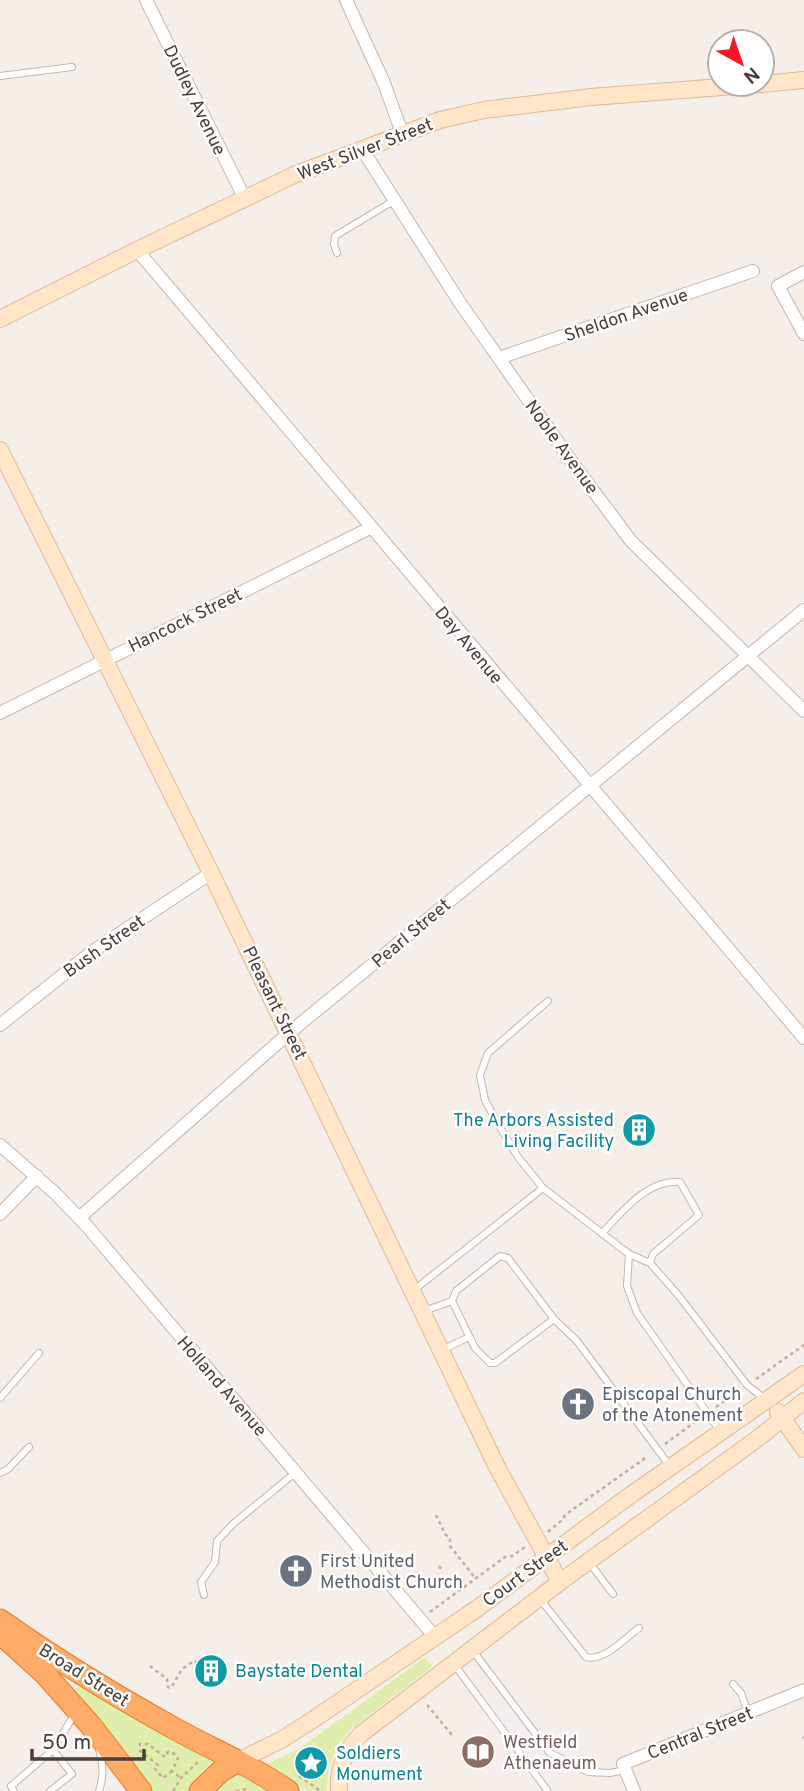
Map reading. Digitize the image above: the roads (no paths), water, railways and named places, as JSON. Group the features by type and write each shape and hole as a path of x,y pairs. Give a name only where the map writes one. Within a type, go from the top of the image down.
{"highway":[{"name":"Broad Street","path":"0,1620 87,1679 239,1761 288,1791"},
{"name":"Broad Street","path":"0,1633 45,1674 92,1727 141,1791"},
{"path":"200,1791 221,1771 239,1761"}],"main road":[{"name":"West Silver Street","path":"776,83 804,80"},
{"name":"West Silver Street","path":"0,320 137,250 294,175 440,120 484,110 592,97 706,88"},
{"name":"Pleasant Street","path":"0,450 211,873 497,1465 560,1582"},
{"name":"Court Street","path":"239,1761 288,1735 435,1637 720,1431 804,1374"},
{"path":"766,1400 784,1418 804,1449"},
{"name":"Court Street","path":"340,1791 341,1769 354,1741 560,1582 804,1401"},
{"path":"653,1479 671,1502"},
{"path":"435,1637 453,1663"}],"street":[{"name":"Dudley Avenue","path":"146,0 245,199"},
{"path":"346,0 384,83 402,133"},
{"name":"Noble Avenue","path":"362,149 460,303 631,541 804,711"},
{"name":"Day Avenue","path":"137,250 804,1038"},
{"name":"Sheldon Avenue","path":"499,358 753,271"},
{"path":"804,272 778,286 804,334"},
{"name":"Hancock Street","path":"0,713 370,528"},
{"name":"Pearl Street","path":"79,1218 289,1033 804,610"},
{"name":"Bush Street","path":"0,1025 93,950 211,873"},
{"name":"Holland Avenue","path":"0,1145 37,1176 79,1218 435,1637"},
{"path":"0,1214 37,1176"},
{"name":"Central Street","path":"625,1770 623,1764 804,1690"},
{"path":"625,1770 634,1791"}],"lane":[{"path":"0,76 72,67"},
{"path":"337,253 335,236 395,200"},
{"path":"548,1001 488,1053 480,1075 485,1100 498,1124 518,1157 543,1188 629,1254 650,1263 679,1296 747,1385 766,1400"},
{"path":"602,1233 653,1186 667,1181 680,1182 699,1215 653,1254 650,1263"},
{"path":"414,1290 543,1188"},
{"path":"629,1254 627,1286 637,1313 720,1431"},
{"path":"554,1320 495,1363 490,1363 475,1348 452,1301 456,1291 500,1256 504,1256 554,1320 577,1341 670,1467"},
{"path":"424,1311 452,1301"},
{"path":"442,1350 469,1337"},
{"path":"0,1398 39,1353"},
{"path":"0,1473 8,1469 29,1447"},
{"path":"204,1595 201,1582 215,1562 217,1541 234,1523 297,1472"},
{"path":"589,1562 613,1594"},
{"path":"539,1598 586,1657 594,1659 603,1656 639,1628"},
{"path":"471,1650 550,1753 588,1772 610,1773 625,1770"},
{"path":"453,1663 547,1790"},
{"path":"733,1684 741,1693 748,1713"},
{"path":"14,1791 11,1786 53,1750 76,1710"},
{"path":"92,1727 103,1765 99,1791"},
{"path":"50,1791 72,1774 53,1750"}],"place":[{"name":"The Arbors Assisted Living Facility","path":"639,1130"},
{"name":"Episcopal Church of the Atonement","path":"578,1404"},
{"name":"First United Methodist Church","path":"296,1571"},
{"name":"Baystate Dental","path":"211,1671"},
{"name":"Westfield Athenaeum","path":"478,1752"},
{"name":"Soldiers Monument","path":"311,1763"}]}
